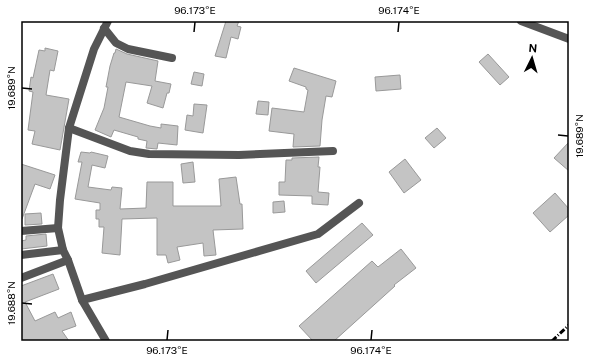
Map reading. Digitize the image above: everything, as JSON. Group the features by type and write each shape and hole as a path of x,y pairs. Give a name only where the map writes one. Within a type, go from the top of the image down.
{"street":[{"path":"521,21 569,39"},
{"path":"106,24 116,43 128,48 172,58"},
{"path":"106,24 94,49 69,128 58,228 63,250 82,300 106,341"},
{"path":"69,128 130,151 149,154 239,155 333,151"},
{"path":"82,300 145,284 318,234 359,203"},
{"path":"21,232 58,228"},
{"path":"21,255 63,250"},
{"path":"21,278 68,260"}],"building":[{"path":"226,21 239,21 237,26 241,27 238,39 231,37 226,58 215,56"},
{"path":"45,48 58,51 54,71 50,70 46,95 69,99 60,150 32,144 35,131 28,130 33,92 29,91 31,77 33,78 39,50 45,51"},
{"path":"116,49 127,54 158,61 155,81 171,84 163,108 147,103 152,86 126,82 119,117 161,128 161,124 178,126 177,145 158,143 157,149 146,148 147,141 138,139 138,137 114,130 111,137 95,130 104,108 110,66"},
{"path":"488,54 509,77 500,85 479,62"},
{"path":"294,68 336,81 332,97 326,96 320,146 293,147 294,134 269,131 272,108 304,112 308,90 306,87 289,81"},
{"path":"194,72 204,74 202,86 191,84"},
{"path":"400,75 401,89 376,91 375,77"},
{"path":"258,101 269,102 268,115 256,114"},
{"path":"194,104 207,105 203,133 185,130 187,115 193,116"},
{"path":"437,128 446,138 434,148 425,138"},
{"path":"569,142 569,171 554,158"},
{"path":"81,152 91,152 108,156 105,168 92,165 88,187 111,190 112,187 122,188 120,209 146,208 147,182 173,182 173,206 221,206 219,179 236,177 240,204 242,204 243,229 213,230 216,255 204,256 203,243 177,247 180,260 168,263 166,255 157,255 157,218 122,219 120,255 102,253 104,227 99,227 99,219 96,219 96,210 100,210 100,203 75,199 82,162 78,162"},
{"path":"319,157 318,167 320,167 318,192 329,193 328,205 312,204 312,196 279,195 279,182 285,182 286,160 292,160 292,158"},
{"path":"405,159 421,180 404,193 389,172"},
{"path":"193,162 195,182 183,183 181,164"},
{"path":"21,164 55,175 50,189 35,184 22,219 21,219"},
{"path":"555,193 569,209 569,215 550,232 533,213"},
{"path":"284,201 285,212 273,213 273,202"},
{"path":"41,213 42,224 25,225 25,214"},
{"path":"362,223 373,235 316,283 306,271"},
{"path":"46,234 47,246 21,249 21,241 26,240 26,236"},
{"path":"401,249 416,268 394,285 395,286 334,341 313,341 299,326 372,261 378,267"},
{"path":"53,274 59,289 25,302 35,321 55,312 58,318 71,312 76,326 62,331 69,341 21,341 21,286"}],"railway":[{"path":"552,341 569,325"}]}
